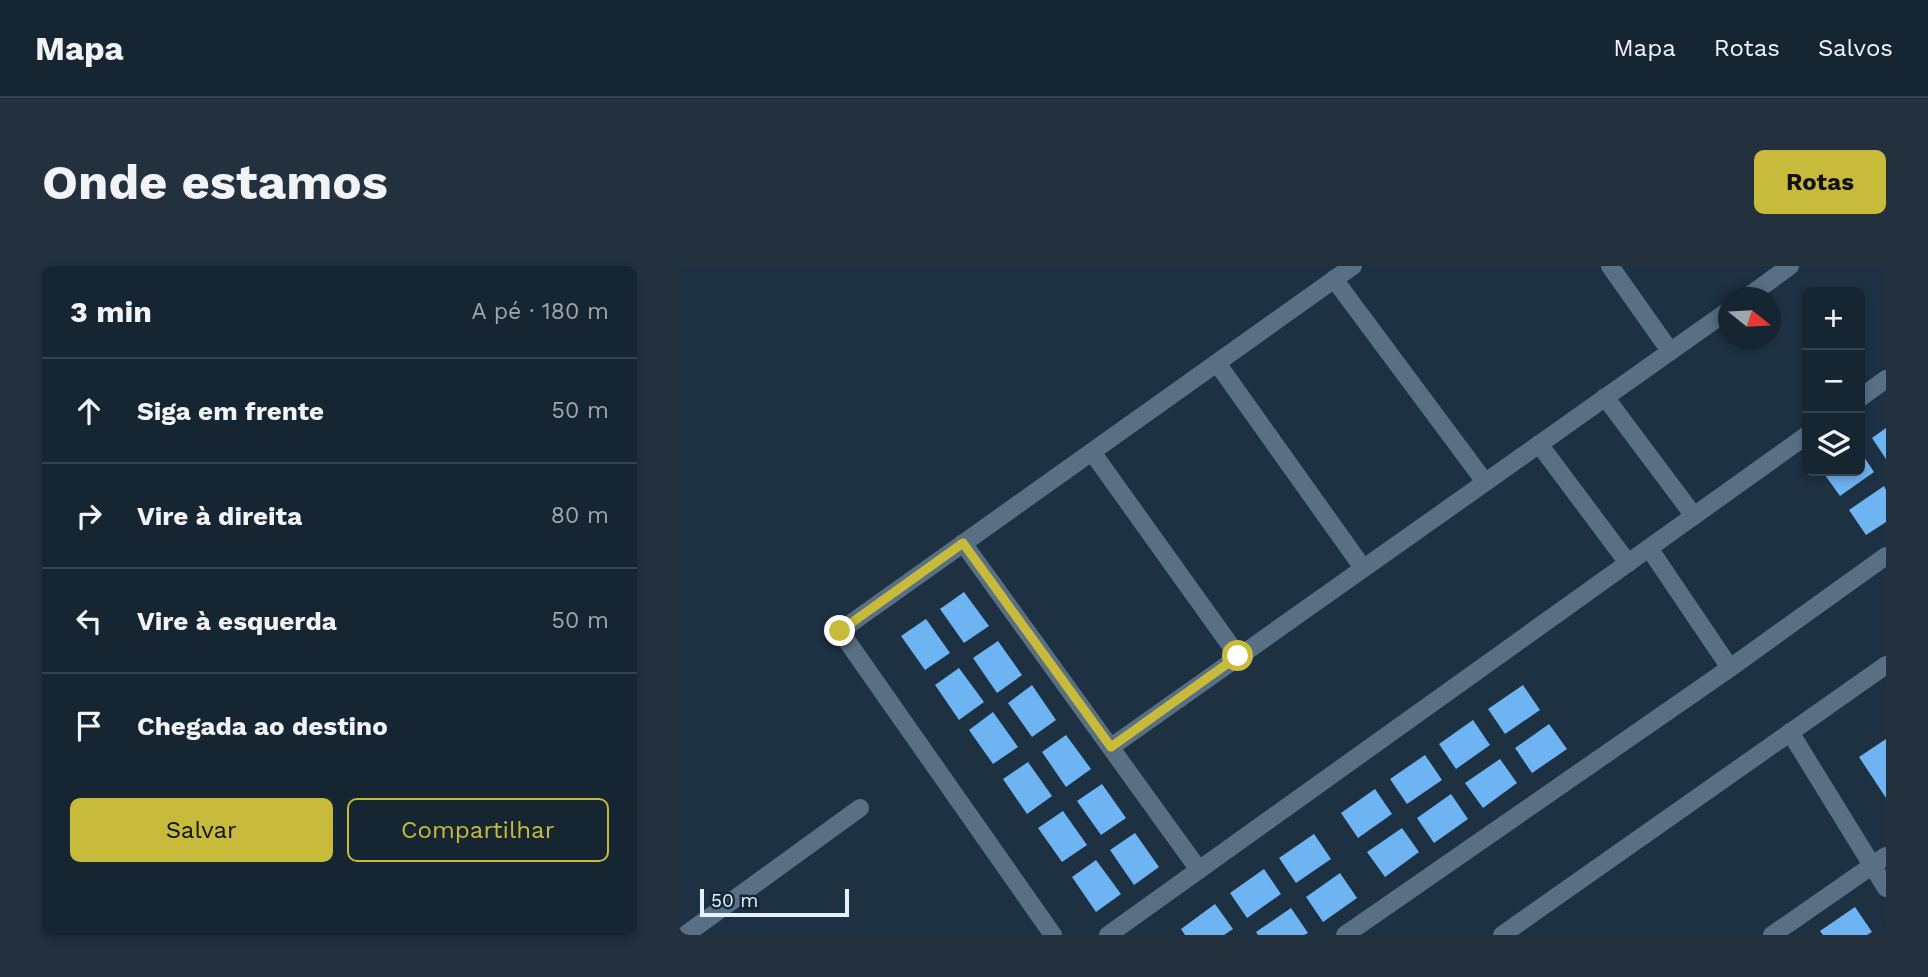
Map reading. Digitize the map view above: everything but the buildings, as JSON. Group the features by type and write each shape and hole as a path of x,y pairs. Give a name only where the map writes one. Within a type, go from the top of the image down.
{"street":[{"path":"1053,935 840,631 1353,266"},
{"path":"1610,266 1670,351"},
{"path":"1760,287 1786,267"},
{"path":"1334,279 1485,482"},
{"path":"1111,747 1718,317"},
{"path":"1217,363 1363,568"},
{"path":"1865,394 1886,379"},
{"path":"1605,397 1694,516"},
{"path":"1108,935 1802,439"},
{"path":"1539,444 1628,563"},
{"path":"1092,452 1238,656"},
{"path":"963,543 1199,870"},
{"path":"1649,548 1730,668"},
{"path":"1345,935 1730,668 1886,556"},
{"path":"1502,935 1886,665"},
{"path":"1790,732 1879,861 1886,888"},
{"path":"685,935 860,808"},
{"path":"1772,935 1879,861"}],"route":[{"path":"840,631 963,543 1111,747 1238,656"}]}
